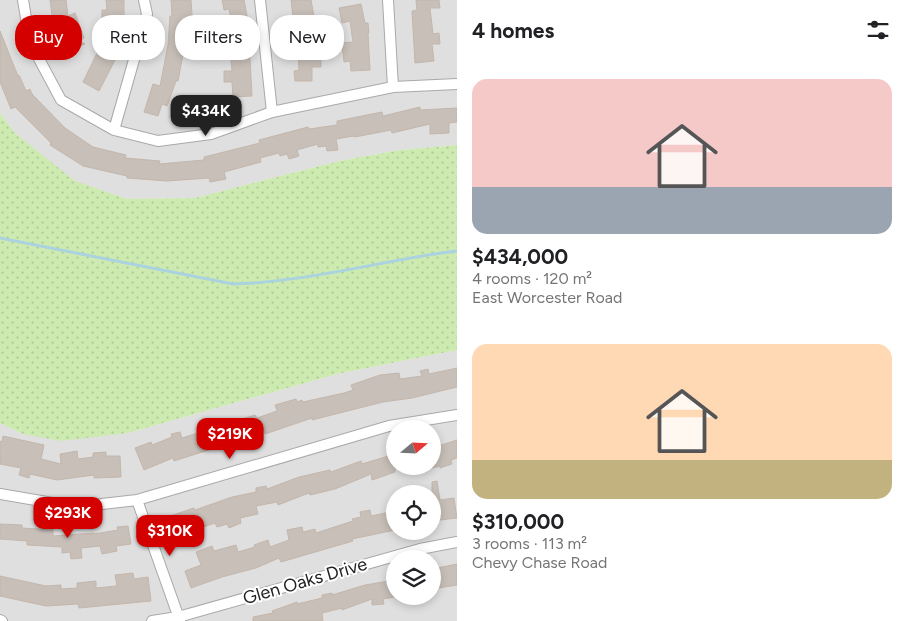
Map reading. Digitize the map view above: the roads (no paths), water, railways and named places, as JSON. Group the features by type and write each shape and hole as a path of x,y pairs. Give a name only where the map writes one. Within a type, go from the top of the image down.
{"street":[{"path":"23,0 30,42 61,100 114,130 158,142 211,134 272,112 393,87 457,84"},
{"path":"114,130 147,14 144,0"},
{"path":"260,0 272,112"},
{"path":"388,0 393,87"},
{"path":"0,494 76,507 137,500 389,426 457,415"},
{"path":"137,500 179,619"},
{"name":"Glen Oaks Drive","path":"152,621 179,619 420,549 457,542"}],"waterway":[{"path":"0,238 233,284 318,275 457,251"}]}
